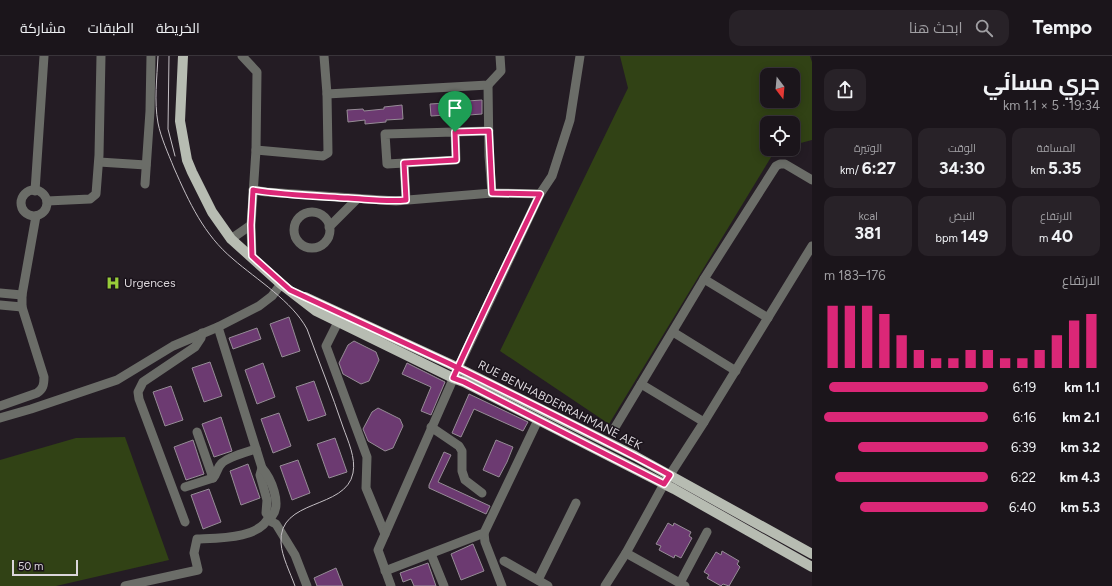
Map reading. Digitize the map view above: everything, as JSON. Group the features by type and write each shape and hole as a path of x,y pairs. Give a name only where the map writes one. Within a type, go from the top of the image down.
{"main road":[{"name":"RUE BENHABDERRAHMANE AEK","path":"183,56 180,121 187,160 192,172 212,212 231,239 252,256 281,284 316,311 464,382 664,484 812,567"},
{"name":"RUE BENHABDERRAHMANE AEK","path":"290,290 458,368 670,475 812,554"}],"street":[{"path":"35,190 44,56"},
{"path":"47,201 90,199 96,194 99,162 101,56"},
{"path":"145,184 150,111 151,56"},
{"path":"242,56 258,72 256,150 251,225 252,256"},
{"path":"256,150 323,156 327,155 327,94 324,56"},
{"path":"327,94 488,85 501,71 500,56"},
{"path":"391,586 378,550 453,378 540,194 552,176 570,120 580,56"},
{"path":"488,85 492,193"},
{"path":"455,132 456,160 387,164 385,134 489,131"},
{"path":"99,162 146,165"},
{"path":"404,163 406,200"},
{"path":"614,429 704,279 776,166 785,164 812,180"},
{"path":"35,190 43,194 47,201 46,210 36,216 31,216 24,212 21,204 24,196 30,191 35,190"},
{"path":"253,190 396,201 492,193 540,194"},
{"path":"305,195 308,213"},
{"path":"329,228 357,198"},
{"path":"308,213 320,214 328,222 329,228 327,239 323,244 312,248 306,247 297,240 294,229 299,219 308,213"},
{"path":"0,406 37,393 42,390 44,384 44,377 22,307 22,295 36,216"},
{"path":"231,239 251,225"},
{"path":"605,586 626,553 664,484 736,371 812,246"},
{"path":"704,279 768,318"},
{"path":"0,418 117,380 173,346 218,327 259,306 272,296 281,284"},
{"path":"0,293 22,295"},
{"path":"0,305 22,307"},
{"path":"338,322 326,346 366,457 366,488 385,534"},
{"path":"218,327 262,468 260,475 267,500 266,513 276,524 294,554 307,586"},
{"path":"673,332 736,371"},
{"path":"185,522 139,399 138,392 143,382 195,347 201,338 202,333"},
{"path":"641,384 704,422"},
{"path":"502,586 485,542 484,533 538,420"},
{"path":"431,427 459,446 462,451 462,471 465,480 482,493"},
{"path":"197,432 213,478"},
{"path":"185,487 213,478 216,475 220,465 225,460 256,449"},
{"path":"538,580 576,503"},
{"path":"126,586 198,570 194,553 198,540 235,536 259,530 269,518"},
{"path":"626,553 682,584 707,532"},
{"path":"385,571 484,533"},
{"path":"431,554 444,586"},
{"path":"504,561 548,586"}],"green space":[{"path":"620,56 810,56 812,62 812,140 800,143 800,116 760,116 760,156 772,156 609,424 500,351 628,88"},
{"path":"125,437 169,560 56,586 0,586 0,460 76,438"}],"building":[{"path":"482,100 482,114 448,119 447,115 431,116 430,104 467,104 467,101"},
{"path":"402,105 403,119 386,120 386,122 365,124 365,120 348,122 347,110 363,109 364,111"},
{"path":"289,317 300,351 282,357 270,324"},
{"path":"257,328 261,339 233,349 229,338"},
{"path":"354,341 376,352 379,360 369,381 361,384 343,374 339,363 348,345"},
{"path":"210,362 222,396 204,402 192,368"},
{"path":"263,363 275,397 257,404 245,370"},
{"path":"407,363 445,382 431,415 421,411 431,387 402,374"},
{"path":"314,381 326,415 308,421 296,387"},
{"path":"171,386 183,420 165,426 153,392"},
{"path":"469,394 528,422 523,431 474,409 461,437 452,433"},
{"path":"378,408 400,419 403,426 393,448 385,451 368,441 363,429 372,412"},
{"path":"279,413 291,446 273,453 261,419"},
{"path":"221,417 232,451 214,457 202,424"},
{"path":"335,438 347,472 329,478 317,444"},
{"path":"193,440 204,474 186,480 174,447"},
{"path":"496,440 513,447 499,477 483,470"},
{"path":"444,452 451,455 438,482 490,506 486,514 429,488"},
{"path":"298,460 310,493 292,500 280,466"},
{"path":"248,464 260,498 241,505 230,471"},
{"path":"209,489 221,522 203,529 191,495"},
{"path":"668,523 673,526 674,523 691,532 689,536 692,538 681,558 675,555 674,558 659,550 661,546 656,544"},
{"path":"473,544 484,571 461,580 451,554"},
{"path":"722,551 739,561 737,564 740,567 729,586 723,584 721,586 707,578 709,575 704,572 716,552 721,555"},
{"path":"428,563 436,586 414,586 411,579 403,582 400,573"},
{"path":"336,568 343,586 317,586 314,578"}],"tram line":[{"path":"158,56 156,98 158,123 165,146 185,193 198,217 223,250 283,300 307,329 351,450 354,467 348,485 326,500 301,511 290,518 283,529 281,543 282,548 295,586"},
{"path":"169,56 168,129 175,156"}],"place":[{"name":"Urgences","path":"113,283"}],"route":[{"path":"455,132 456,160 404,163 406,200 396,201 340,198 253,190 251,225 252,256 281,284 290,290 450,364 458,368 494,386 565,422 635,456 670,475 664,484 464,382 453,378 458,368 478,324 540,194 492,193 489,156 489,131 455,132"}]}
